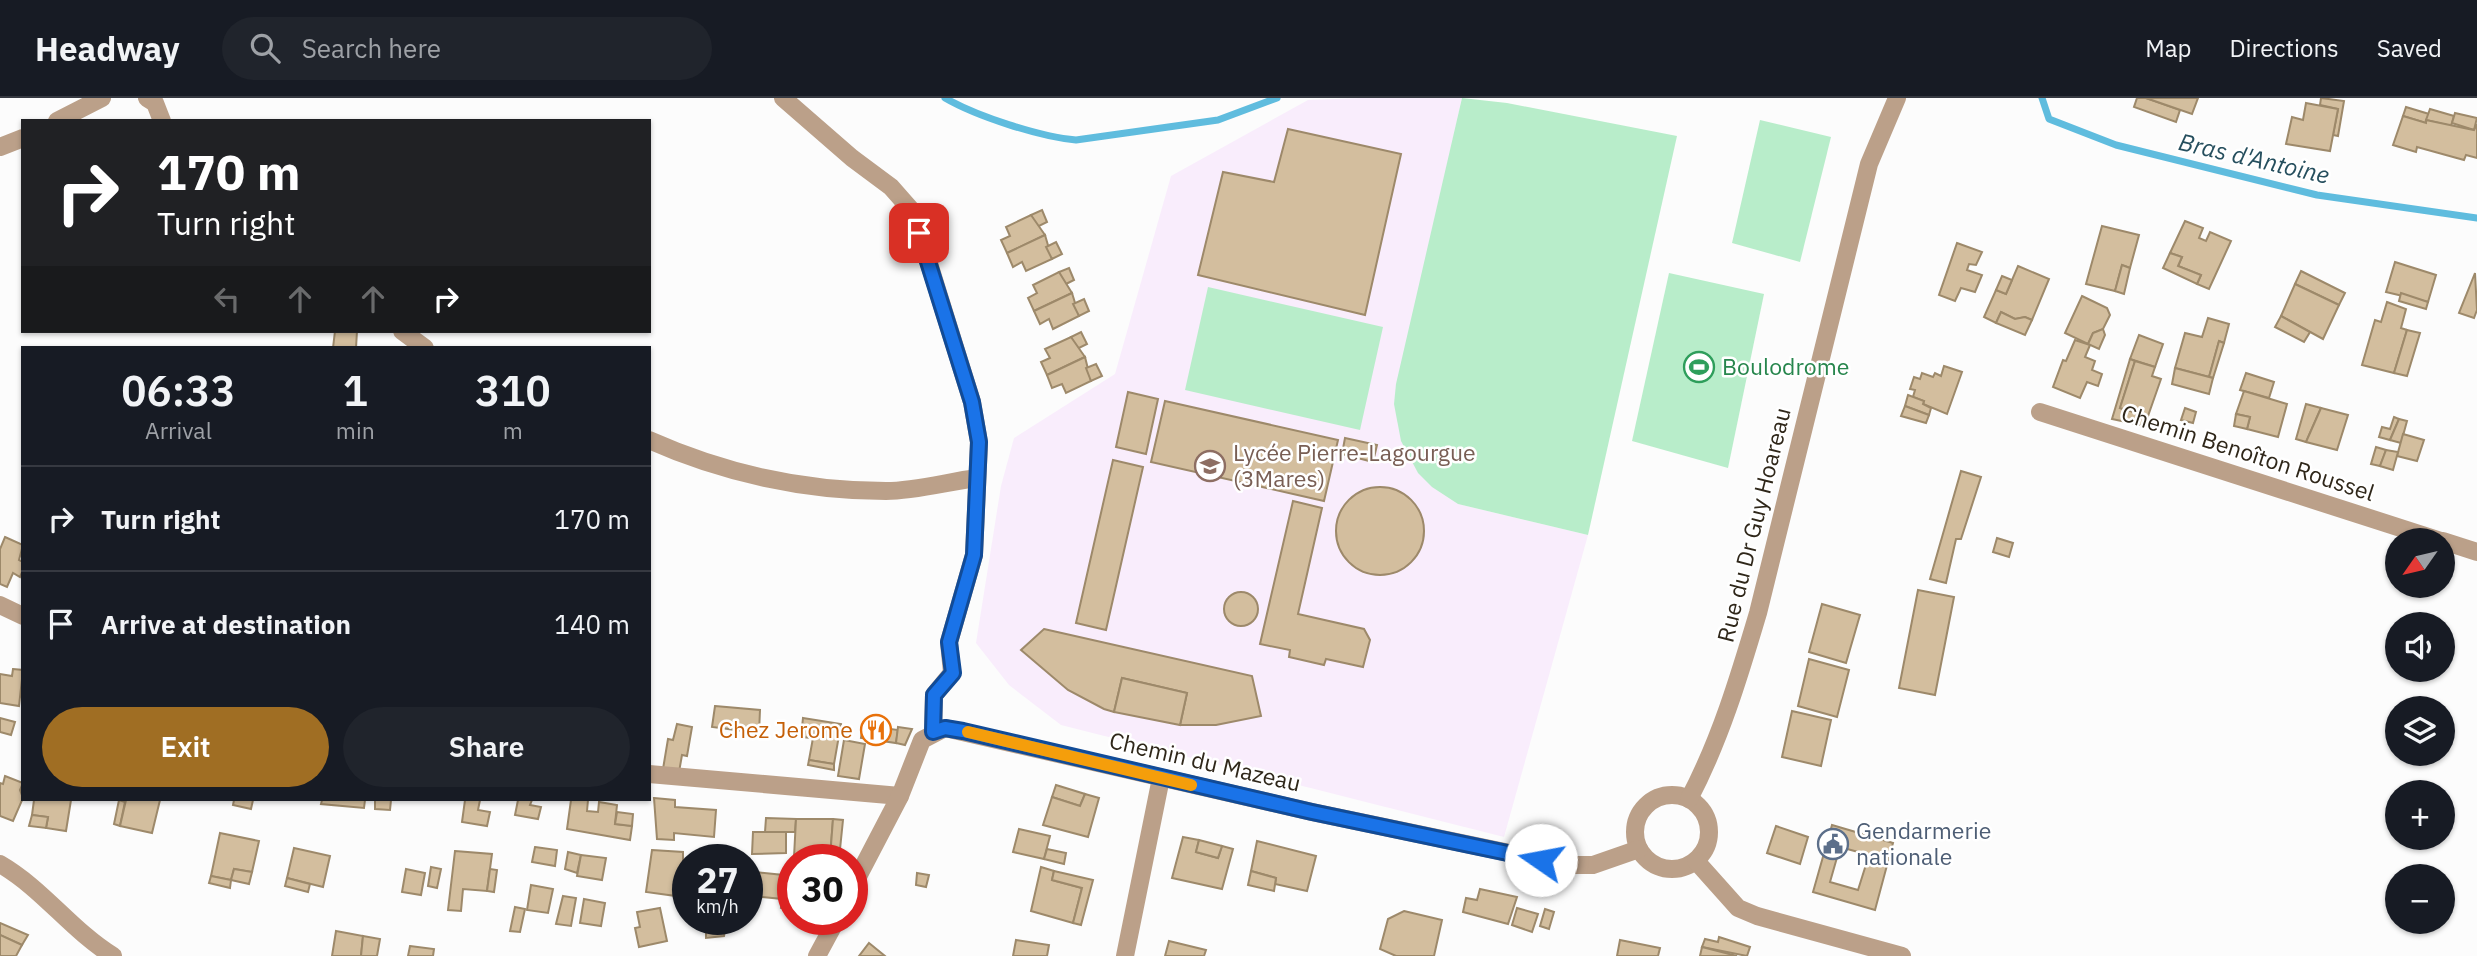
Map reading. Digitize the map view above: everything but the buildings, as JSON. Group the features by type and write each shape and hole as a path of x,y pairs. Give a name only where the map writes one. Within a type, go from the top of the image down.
{"street":[{"path":"61,119 102,98"},
{"path":"147,98 155,103 161,119"},
{"path":"783,98 852,158 891,187 913,212 972,402 979,442 974,555 949,642 953,673 934,695 933,732 922,740 900,796 868,857"},
{"name":"Rue du Dr Guy Hoareau","path":"1689,799 1703,772 1737,684 1758,613 1869,164 1897,98"},
{"path":"0,147 21,139"},
{"path":"405,333 422,346"},
{"name":"Chemin Benoîton Roussel","path":"2040,412 2401,528"},
{"path":"651,441 690,458 772,480 837,488 888,491 977,478"},
{"name":"Chemin Benoîton Roussel","path":"2455,545 2477,552"},
{"path":"0,604 21,614"},
{"name":"Chemin du Mazeau","path":"933,732 945,728 963,731 1161,778 1567,865 1593,865 1639,849"},
{"path":"651,774 900,796"},
{"path":"1125,956 1161,778"},
{"path":"1662,796 1689,799 1704,813 1710,834 1708,844 1696,861 1686,867 1665,869 1654,865 1639,849 1636,825 1646,806 1662,796"},
{"path":"1696,861 1738,908 1757,916 1902,956"},
{"path":"0,864 25,879 97,946 113,956"},
{"path":"817,956 828,935"}],"shaded area":[{"name":"Lycée Pierre-Lagourgue (3Mares)","path":"1462,98 1394,404 1458,504 1588,535 1504,837 1061,725 1009,685 976,643 1001,486 1014,438 1115,374 1171,176 1308,100"}],"green space":[{"path":"1462,98 1507,103 1677,136 1588,535 1458,504 1432,487 1418,473 1401,441 1394,404 1396,384"},
{"path":"1760,120 1831,137 1800,262 1732,243"},
{"name":"Boulodrome","path":"1669,273 1764,294 1728,468 1632,441"},
{"path":"1208,287 1383,327 1360,430 1185,390"}],"waterway":[{"name":"Bras d'Antoine","path":"945,98 1009,125 1076,140 1218,120 1277,98"},
{"name":"Bras d'Antoine","path":"2042,98 2049,119 2116,145 2317,195 2477,218"}],"slow traffic":[{"path":"968,732 1191,785"}],"place":[{"name":"Boulodrome","path":"1699,367"},
{"name":"Lycée Pierre-Lagourgue (3Mares)","path":"1210,466"},
{"name":"Chez Jerome","path":"876,730"},
{"name":"Gendarmerie nationale","path":"1833,844"}],"route":[{"path":"919,233 972,402 979,442 974,555 949,642 953,673 934,695 931,715 933,732 945,728 963,731 1312,812 1541,860"}]}
